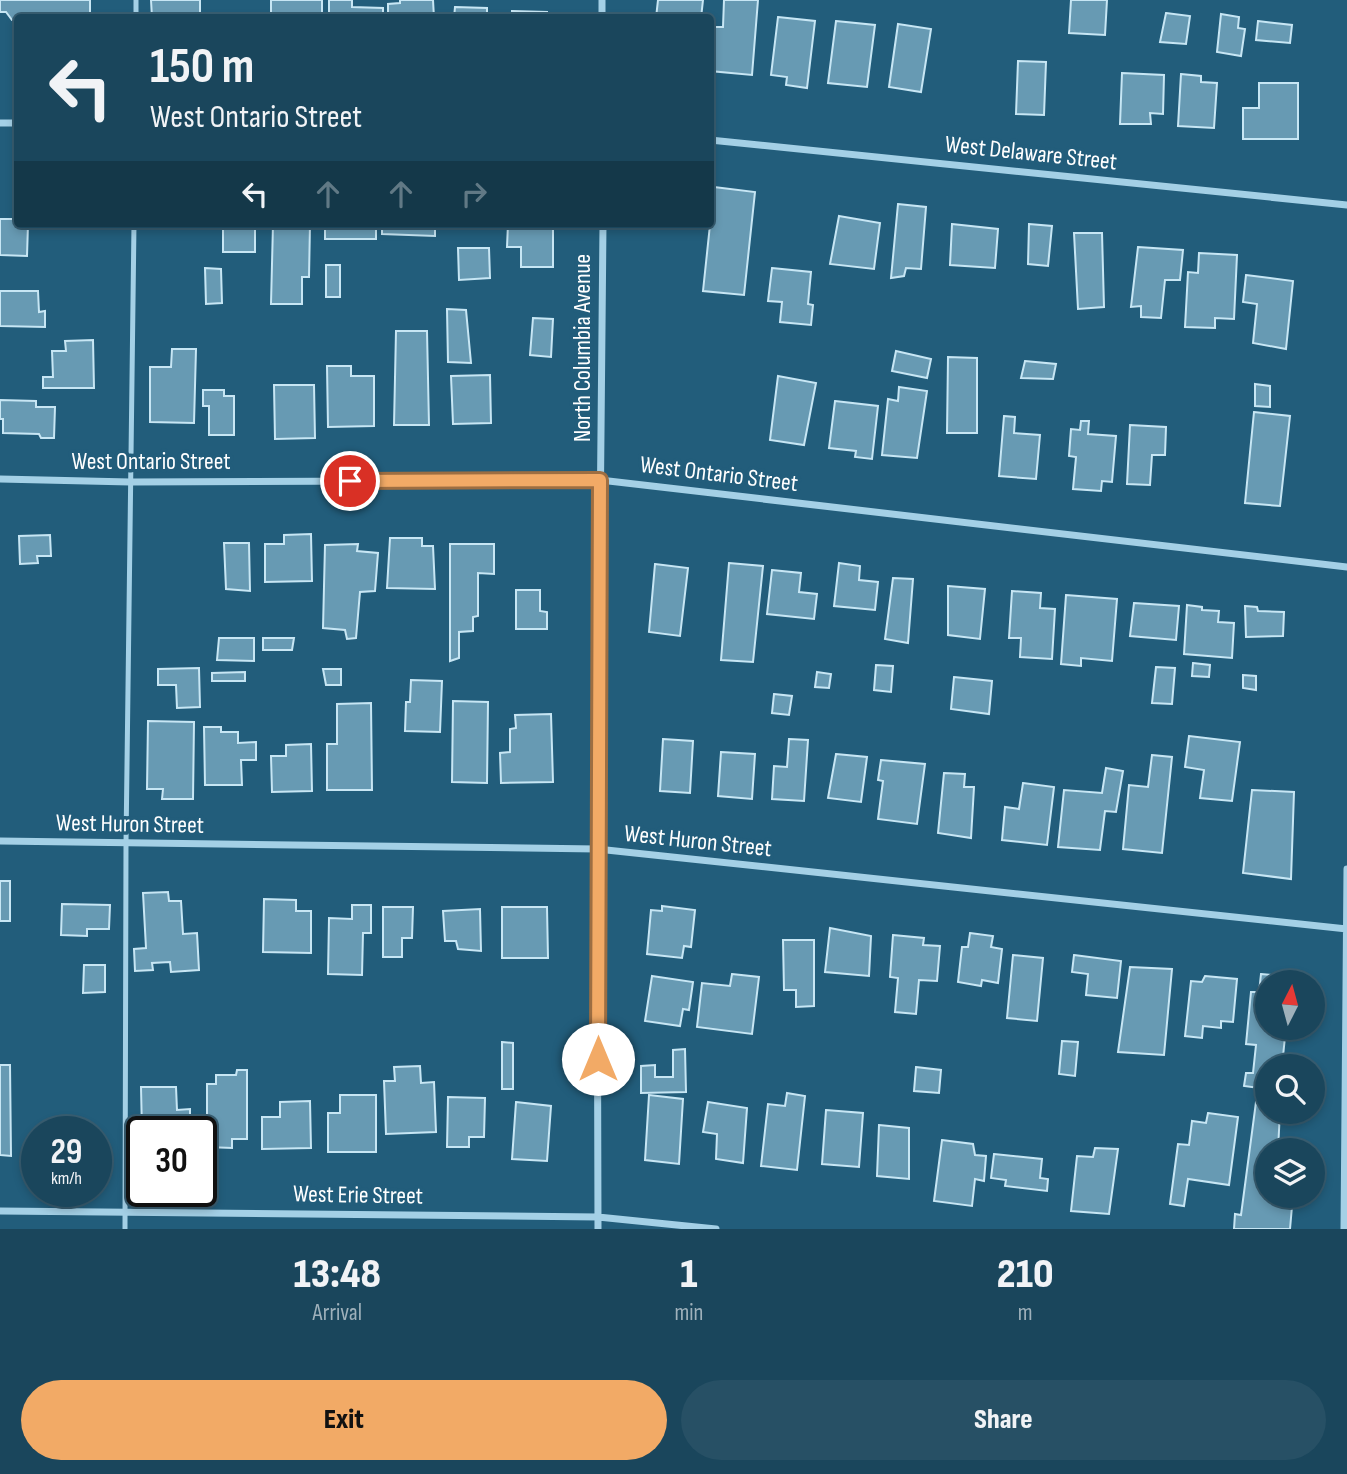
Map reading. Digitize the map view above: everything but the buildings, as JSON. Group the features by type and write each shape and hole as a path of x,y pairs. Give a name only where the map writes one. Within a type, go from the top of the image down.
{"street":[{"name":"West Delaware Street","path":"714,140 1347,205"},
{"name":"North Columbia Avenue","path":"598,1229 597,849 603,228"},
{"name":"West Ontario Street","path":"0,479 130,482 600,480 1347,567"},
{"name":"West Huron Street","path":"0,841 597,849 1347,929"},
{"path":"1344,1229 1347,869"},
{"name":"West Erie Street","path":"0,1211 598,1217 716,1229"}],"lane":[{"path":"125,1229 126,843 134,228"}],"route":[{"path":"350,481 600,480 598,1059"}]}
